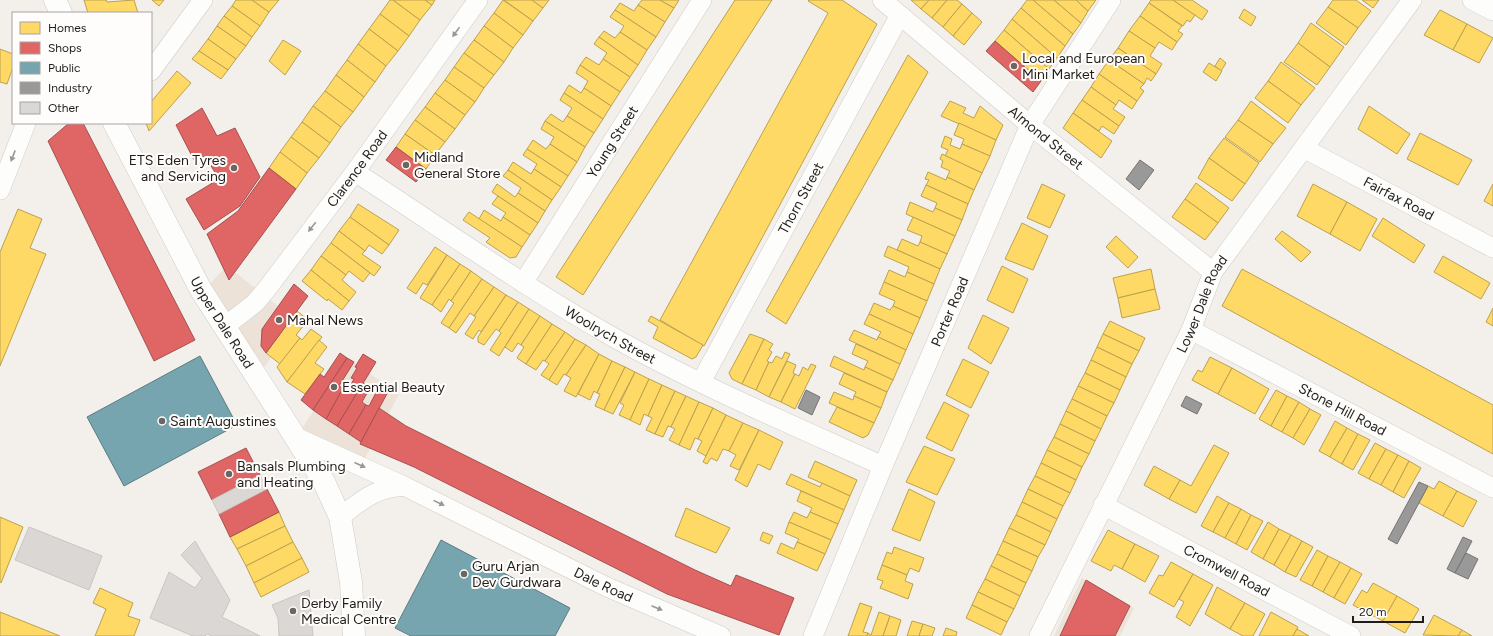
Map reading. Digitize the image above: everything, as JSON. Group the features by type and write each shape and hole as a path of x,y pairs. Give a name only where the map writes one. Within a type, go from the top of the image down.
{"street":[{"path":"55,0 61,12"},
{"path":"152,70 203,0"},
{"name":"Clarence Road","path":"224,327 255,303 355,172 478,0"},
{"name":"Young Street","path":"523,283 702,0"},
{"name":"Almond Street","path":"882,0 1030,124 1214,272"},
{"name":"Porter Road","path":"813,636 883,466 1030,124 1111,0"},
{"name":"Lower Dale Road","path":"1039,636 1191,330 1214,272 1412,0"},
{"path":"1472,0 1493,11"},
{"name":"Thorn Street","path":"701,382 900,15"},
{"path":"0,190 26,124"},
{"name":"Upper Dale Road","path":"115,124 201,290 298,438 324,482 340,517 351,582 354,636"},
{"name":"Fairfax Road","path":"1305,149 1493,248"},
{"name":"Woolrych Street","path":"355,172 523,283 611,336 659,362 883,466"},
{"name":"Stone Hill Road","path":"1191,330 1493,488"},
{"name":"Dale Road","path":"298,438 404,486 607,587 720,636"},
{"path":"340,517 374,492 388,487 404,486"},
{"name":"Cromwell Road","path":"1103,505 1351,636"}],"shaded area":[{"path":"227,266 298,322 256,378 202,292"},
{"path":"349,359 399,394 363,462 300,431"},
{"path":"1082,578 1134,608 1120,636 1054,636"}],"building: Homes":[{"path":"84,0 106,0 107,2 134,0 138,12 88,12"},
{"path":"152,0 164,0 159,6"},
{"path":"236,0 252,0 269,12 260,26 232,6"},
{"path":"252,0 279,0 269,12"},
{"path":"390,0 393,0 420,20 409,36 380,14"},
{"path":"393,0 425,0 432,5 420,20"},
{"path":"425,0 435,0 432,5"},
{"path":"503,0 533,21 523,35 494,13"},
{"path":"504,0 532,0 543,8 533,21"},
{"path":"532,0 549,0 543,8"},
{"path":"642,0 660,0 674,8 665,22 638,5"},
{"path":"660,0 679,0 674,8"},
{"path":"735,0 772,0 583,295 556,277"},
{"path":"842,0 877,24 704,346 660,320 828,13 808,1"},
{"path":"911,0 929,0 921,9"},
{"path":"929,0 947,0 932,18 921,9"},
{"path":"947,0 957,0 962,4 943,27 932,18"},
{"path":"1027,0 1033,0 1073,34 1065,46 1021,8"},
{"path":"1033,0 1054,0 1081,23 1073,34"},
{"path":"1054,0 1076,0 1088,11 1081,23"},
{"path":"1076,0 1096,0 1088,11"},
{"path":"1151,0 1173,0 1195,15 1190,22 1187,20 1183,26 1149,3"},
{"path":"1173,0 1192,0 1208,11 1202,20"},
{"path":"1333,0 1356,0 1371,11 1358,28 1328,7"},
{"path":"1362,0 1379,0 1373,8"},
{"path":"620,3 634,11 638,5 665,22 656,37 615,10"},
{"path":"1149,3 1182,26 1178,31 1183,34 1177,42 1140,16"},
{"path":"962,4 972,13 953,36 943,27"},
{"path":"232,6 260,26 252,37 224,16"},
{"path":"1328,7 1358,28 1346,45 1316,23"},
{"path":"1021,8 1065,46 1057,58 1012,19"},
{"path":"1244,9 1256,17 1251,26 1239,18"},
{"path":"615,10 656,37 647,50 620,32 624,26 610,17"},
{"path":"1440,10 1467,24 1453,50 1424,35"},
{"path":"494,13 523,35 513,48 484,26"},
{"path":"972,13 982,22 964,45 953,36"},
{"path":"380,14 409,36 398,51 369,29"},
{"path":"224,16 252,37 246,46 217,26"},
{"path":"1140,16 1177,42 1172,50 1159,42 1155,48 1129,31"},
{"path":"1012,19 1057,58 1049,69 1004,30"},
{"path":"1311,23 1344,47 1330,67 1298,43"},
{"path":"1467,24 1493,38 1479,63 1453,50"},
{"path":"217,26 246,46 236,59 208,39"},
{"path":"484,26 513,48 504,62 474,40"},
{"path":"369,29 398,51 386,66 358,44"},
{"path":"1004,30 1049,69 1041,81 995,41"},
{"path":"604,31 615,38 620,32 647,50 638,65 599,37"},
{"path":"1129,31 1155,48 1150,56 1162,64 1156,74 1118,48"},
{"path":"599,37 638,65 630,77 603,59 607,53 594,44"},
{"path":"208,39 236,59 228,70 199,51"},
{"path":"283,40 301,51 285,75 269,61"},
{"path":"474,40 504,62 494,75 464,53"},
{"path":"1298,43 1330,67 1317,85 1284,62"},
{"path":"358,44 386,66 375,82 347,60"},
{"path":"1118,48 1156,74 1151,81 1147,78 1144,84 1109,60"},
{"path":"0,49 12,54 12,70 7,84 0,82"},
{"path":"199,51 228,70 221,79 192,59"},
{"path":"464,53 494,75 484,88 454,67"},
{"path":"908,55 928,72 786,324 766,311"},
{"path":"586,57 599,65 603,59 630,77 620,92 580,65"},
{"path":"1220,58 1226,63 1221,71 1215,66"},
{"path":"347,60 375,82 364,97 336,75"},
{"path":"1109,60 1144,84 1140,88 1144,91 1137,101 1099,74"},
{"path":"1281,62 1315,88 1301,105 1268,81"},
{"path":"1209,63 1222,71 1216,81 1203,72"},
{"path":"580,65 620,92 611,106 584,88 588,81 576,73"},
{"path":"454,67 484,88 475,102 445,80"},
{"path":"177,71 191,83 149,131 146,124 152,124 152,101"},
{"path":"1099,74 1137,101 1132,109 1119,100 1116,105 1091,87"},
{"path":"336,75 364,97 353,112 325,91"},
{"path":"445,80 475,102 465,115 435,93"},
{"path":"1268,81 1301,105 1288,123 1255,98"},
{"path":"569,85 581,93 584,88 611,106 603,119 564,93"},
{"path":"1091,87 1116,105 1113,109 1125,117 1119,126 1082,100"},
{"path":"325,91 353,112 341,127 313,106"},
{"path":"435,93 465,115 455,129 425,107"},
{"path":"564,93 603,119 594,133 567,116 572,108 560,100"},
{"path":"1082,100 1119,126 1114,134 1102,126 1099,131 1073,113"},
{"path":"950,101 966,108 963,113 974,118 980,106 1003,125 996,140 941,116"},
{"path":"1251,101 1286,128 1273,144 1238,120"},
{"path":"313,106 341,127 330,143 302,122"},
{"path":"1369,106 1410,134 1397,154 1358,129"},
{"path":"425,107 455,129 445,142 415,120"},
{"path":"1073,113 1112,141 1101,158 1063,128"},
{"path":"551,114 563,122 567,116 594,133 585,147 545,121"},
{"path":"415,120 445,142 435,155 405,134"},
{"path":"1238,120 1273,144 1260,162 1225,137"},
{"path":"545,121 585,147 577,162 550,144 554,137 541,129"},
{"path":"302,122 330,143 319,158 291,137"},
{"path":"959,123 996,140 990,156 962,144 964,139 954,135"},
{"path":"1420,133 1472,160 1458,185 1407,159"},
{"path":"405,134 435,155 426,169 396,147"},
{"path":"945,136 952,139 950,145 960,149 962,144 990,156 982,173 945,156 948,150 941,147"},
{"path":"291,137 319,158 307,173 280,152"},
{"path":"1224,138 1259,163 1245,184 1209,158"},
{"path":"533,140 546,149 550,144 577,162 568,176 527,149"},
{"path":"527,149 568,176 561,187 534,169 537,164 523,155"},
{"path":"280,152 307,173 296,189 269,168"},
{"path":"942,154 982,173 974,190 947,177 950,171 941,167 943,161 940,159"},
{"path":"1209,158 1245,184 1232,201 1198,178"},
{"path":"513,162 531,174 534,169 561,187 552,200 508,170"},
{"path":"508,170 552,200 545,211 518,193 521,188 503,176"},
{"path":"928,172 946,180 947,177 974,190 968,204 926,185 929,180 925,179"},
{"path":"1196,183 1229,208 1218,223 1185,199"},
{"path":"497,184 515,197 518,193 545,211 538,223 492,192"},
{"path":"1042,184 1065,195 1050,228 1027,218"},
{"path":"1313,184 1347,202 1330,234 1297,216"},
{"path":"1493,184 1493,206 1484,201"},
{"path":"926,185 968,204 962,220 935,208 937,203 921,196"},
{"path":"498,196 538,223 530,235 503,217 506,213 492,204"},
{"path":"1185,199 1218,223 1205,240 1172,217"},
{"path":"910,202 933,212 935,208 962,220 955,236 906,214"},
{"path":"1347,202 1377,219 1360,251 1330,234"},
{"path":"358,204 399,230 389,245 350,217"},
{"path":"18,209 42,219 30,248 46,254 0,366 0,252"},
{"path":"484,210 501,221 503,217 530,235 522,247 479,219"},
{"path":"469,212 522,247 516,257 510,258 486,242 490,238 463,220"},
{"path":"350,217 389,245 382,254 369,245 365,251 339,231"},
{"path":"913,217 955,236 947,254 920,242 922,236 907,230"},
{"path":"1383,218 1425,245 1414,263 1372,236"},
{"path":"1022,223 1048,236 1033,270 1005,259"},
{"path":"339,231 365,251 362,254 381,267 374,276 331,243"},
{"path":"1282,231 1311,252 1301,262 1275,239"},
{"path":"1116,236 1138,257 1128,268 1106,247"},
{"path":"902,239 918,246 920,242 947,254 940,269 897,250"},
{"path":"331,243 370,273 363,282 349,271 346,275 321,256"},
{"path":"888,246 940,269 934,284 907,272 909,267 884,256"},
{"path":"435,247 447,255 427,285 423,283 416,294 407,288"},
{"path":"447,255 460,264 432,305 420,298"},
{"path":"321,256 346,275 342,280 356,292 349,301 311,270"},
{"path":"1443,256 1490,283 1481,299 1434,272"},
{"path":"460,264 471,271 451,301 449,299 441,312 432,305"},
{"path":"1002,266 1028,279 1013,313 987,300"},
{"path":"1151,269 1155,289 1118,298 1113,278"},
{"path":"1242,269 1493,405 1493,454 1222,306"},
{"path":"311,270 349,301 342,310 328,299 327,301 302,281"},
{"path":"889,270 905,277 907,272 934,284 927,301 884,282"},
{"path":"471,271 482,279 449,328 441,323 454,303 451,301"},
{"path":"482,279 494,287 474,316 470,313 456,333 449,328"},
{"path":"884,282 927,301 920,318 893,306 895,301 879,294"},
{"path":"494,287 506,295 481,332 479,330 473,339 465,334 476,317 474,316"},
{"path":"1155,289 1160,309 1122,318 1118,298"},
{"path":"506,295 518,302 499,331 496,329 484,345 478,342 478,337"},
{"path":"518,302 529,309 499,356 490,350 501,333 499,331"},
{"path":"874,303 890,310 893,306 920,318 913,334 869,314"},
{"path":"1493,308 1493,326 1486,322"},
{"path":"529,309 540,316 521,345 518,343 512,352 505,347"},
{"path":"297,311 308,320 296,335 300,338 280,364 266,353"},
{"path":"869,314 913,334 906,350 878,337 881,332 864,324"},
{"path":"983,315 1009,328 991,364 968,348"},
{"path":"540,316 552,324 526,364 517,358 524,347 521,345"},
{"path":"651,316 703,345 696,357 692,359 653,338 658,327 648,321"},
{"path":"1110,321 1145,338 1139,351 1103,334"},
{"path":"552,324 565,332 545,361 543,360 536,370 526,364"},
{"path":"311,329 322,337 287,382 277,367 300,338 302,340"},
{"path":"854,330 877,340 878,337 906,350 900,364 849,340"},
{"path":"565,332 575,339 549,380 541,375 549,364 545,361"},
{"path":"750,334 764,339 742,384 732,379 729,373"},
{"path":"1103,334 1139,351 1132,364 1097,347"},
{"path":"575,339 586,345 566,375 564,374 557,385 549,380"},
{"path":"764,339 773,344 769,350 772,352 756,390 742,384"},
{"path":"319,340 327,347 315,363 324,369 305,394 287,382"},
{"path":"856,344 900,364 893,380 865,367 868,361 852,354"},
{"path":"586,345 599,354 576,397 564,391 571,378 566,375"},
{"path":"1097,347 1132,364 1126,377 1091,360"},
{"path":"785,352 790,354 769,397 756,390 769,362 772,363 776,356 782,359"},
{"path":"599,354 612,361 597,393 594,391 590,400 578,394"},
{"path":"834,356 864,370 865,367 893,380 887,392 830,366"},
{"path":"1210,357 1232,368 1218,394 1192,380 1198,370 1202,372"},
{"path":"963,359 989,372 971,408 946,395"},
{"path":"1091,360 1126,377 1120,390 1085,373"},
{"path":"612,361 625,367 604,410 595,406 600,394 597,393"},
{"path":"787,361 796,365 793,373 795,374 781,402 769,397"},
{"path":"811,364 816,366 795,409 781,402 795,374 799,376 803,367 808,370"},
{"path":"625,367 635,372 613,414 604,410"},
{"path":"1232,368 1269,389 1255,414 1218,394"},
{"path":"635,372 649,379 630,420 619,415 624,405 620,403"},
{"path":"844,373 887,392 881,408 854,396 856,392 839,384"},
{"path":"1085,373 1120,390 1114,403 1078,386"},
{"path":"649,379 662,385 648,416 644,414 640,425 630,420"},
{"path":"662,385 675,391 655,434 646,430 652,418 648,416"},
{"path":"1078,386 1114,403 1107,416 1072,399"},
{"path":"1276,390 1287,396 1271,426 1259,419"},
{"path":"675,391 686,396 671,427 668,426 663,437 655,434"},
{"path":"834,392 853,400 854,396 881,408 874,423 829,403"},
{"path":"686,396 699,402 679,445 669,440 675,429 671,427"},
{"path":"1287,396 1299,402 1282,432 1271,426"},
{"path":"1072,399 1107,416 1101,429 1066,411"},
{"path":"699,402 713,408 698,439 695,438 690,450 679,445"},
{"path":"944,402 969,415 952,451 926,438"},
{"path":"1299,402 1310,409 1293,438 1282,432"},
{"path":"837,407 874,423 868,435 863,438 829,422"},
{"path":"713,408 726,415 706,456 697,451 702,441 698,439"},
{"path":"1310,409 1321,415 1304,445 1293,438"},
{"path":"1066,411 1101,429 1095,441 1060,424"},
{"path":"726,415 743,423 729,451 723,449 717,461 711,458 707,464 703,462"},
{"path":"1335,421 1347,428 1330,457 1319,451"},
{"path":"743,423 759,430 739,470 730,466 736,455 729,451"},
{"path":"1060,424 1095,441 1089,454 1054,437"},
{"path":"1347,428 1358,434 1342,464 1330,457"},
{"path":"759,430 783,442 770,470 758,464 747,487 735,480"},
{"path":"1358,434 1370,440 1353,470 1342,464"},
{"path":"1054,437 1089,454 1082,467 1047,450"},
{"path":"1375,443 1386,449 1369,479 1358,473"},
{"path":"1214,445 1229,453 1196,513 1169,499 1180,480 1191,486"},
{"path":"924,446 955,459 937,495 906,482"},
{"path":"1386,449 1398,455 1381,485 1369,479"},
{"path":"1047,450 1082,467 1076,480 1041,463"},
{"path":"1398,455 1409,461 1393,492 1381,485"},
{"path":"815,461 857,480 850,496 808,477"},
{"path":"1409,461 1421,468 1404,498 1393,492"},
{"path":"1041,463 1076,480 1070,493 1035,476"},
{"path":"1154,466 1180,480 1169,499 1144,485"},
{"path":"791,474 820,487 822,483 850,496 844,510 786,484"},
{"path":"1035,476 1070,493 1063,506 1028,489"},
{"path":"1439,481 1457,491 1443,516 1419,503 1428,486 1434,489"},
{"path":"909,489 935,502 920,541 892,530"},
{"path":"1028,489 1063,506 1057,519 1022,502"},
{"path":"801,491 844,510 838,524 810,512 812,508 797,501"},
{"path":"1457,491 1477,501 1463,527 1443,516"},
{"path":"1217,496 1229,503 1213,532 1201,526"},
{"path":"1022,502 1057,519 1051,532 1016,515"},
{"path":"1229,503 1241,509 1225,538 1213,532"},
{"path":"686,508 730,528 716,553 675,536"},
{"path":"1241,509 1251,515 1236,544 1225,538"},
{"path":"279,512 285,526 237,549 230,537"},
{"path":"794,512 807,518 810,512 838,524 831,540 789,522"},
{"path":"1016,515 1051,532 1045,545 1009,528"},
{"path":"1251,515 1263,521 1247,550 1236,544"},
{"path":"0,517 23,527 1,583 0,582"},
{"path":"789,522 831,540 825,554 797,542 799,539 785,533"},
{"path":"1268,522 1279,529 1263,559 1251,552"},
{"path":"285,526 293,542 246,566 237,549"},
{"path":"1009,528 1045,545 1038,557 1003,541"},
{"path":"1279,529 1291,535 1274,565 1263,559"},
{"path":"1108,530 1135,544 1122,569 1114,565 1111,571 1091,561"},
{"path":"763,532 773,536 769,544 760,540"},
{"path":"1291,535 1302,541 1285,572 1274,565"},
{"path":"1003,541 1038,557 1032,571 997,554"},
{"path":"1302,541 1313,547 1296,577 1285,572"},
{"path":"293,542 302,558 254,583 246,566"},
{"path":"797,542 825,554 817,571 777,553 781,543 794,549"},
{"path":"1135,544 1159,556 1145,582 1122,569"},
{"path":"894,547 924,558 919,572 910,568 907,575 882,565 887,552 892,554"},
{"path":"1317,550 1328,556 1312,586 1300,580"},
{"path":"997,554 1032,571 1026,583 991,566"},
{"path":"1328,556 1340,562 1323,592 1312,586"},
{"path":"302,558 309,572 261,597 254,583"},
{"path":"1171,562 1193,574 1174,607 1149,593 1159,575 1163,576"},
{"path":"1340,562 1351,568 1334,598 1323,592"},
{"path":"882,565 907,575 905,581 913,584 908,599 880,588 883,581 877,579"},
{"path":"991,566 1026,583 1020,596 985,579"},
{"path":"1351,568 1362,574 1345,604 1334,598"},
{"path":"1193,574 1213,585 1190,626 1176,617 1184,602 1179,599"},
{"path":"985,579 1020,596 1014,609 978,592"},
{"path":"1373,583 1397,596 1383,621 1353,605 1362,590 1367,593"},
{"path":"1217,587 1245,603 1230,629 1205,614"},
{"path":"100,588 133,603 128,616 140,620 134,636 95,636 106,609 93,603"},
{"path":"978,592 1014,609 1007,622 972,605"},
{"path":"1397,596 1419,609 1405,633 1383,621"},
{"path":"860,603 872,607 863,632 868,633 867,636 848,636"},
{"path":"1245,603 1265,614 1253,636 1243,636 1230,629"},
{"path":"972,605 1007,622 1001,635 966,618"},
{"path":"0,612 60,636 0,636"},
{"path":"879,612 890,616 883,636 867,636 868,633 871,635"},
{"path":"1271,612 1298,627 1293,636 1259,636"},
{"path":"1434,615 1462,630 1458,636 1423,635"},
{"path":"890,616 901,620 896,636 883,636"},
{"path":"912,621 923,624 919,636 907,636"},
{"path":"923,624 935,628 932,636 919,636"},
{"path":"946,628 957,632 956,636 943,636"},
{"path":"1297,629 1309,636 1293,636"},
{"path":"1462,630 1472,636 1458,636"}],"building: Shops":[{"name":"Local and European Mini Market","path":"995,41 1041,81 1033,92 986,51"},
{"name":"ETS Eden Tyres and Servicing","path":"202,108 217,136 235,128 260,177 240,206 204,230 186,199 219,179 205,156 194,160 176,125"},
{"path":"68,124 84,124 195,340 154,361 48,141"},
{"name":"Midland General Store","path":"396,147 426,169 416,182 386,160"},
{"path":"269,168 296,189 229,280 207,234 238,211"},
{"name":"Mahal News","path":"294,284 308,296 266,353 261,346 262,329"},
{"path":"340,353 347,358 313,410 301,400 320,374 324,377"},
{"path":"363,354 376,362 337,426 326,419 343,388 347,391 354,379 351,378 357,368 355,367"},
{"name":"Essential Beauty","path":"347,358 354,362 339,386 343,388 326,419 313,410"},
{"path":"363,383 370,388 362,402 366,405 349,434 337,426"},
{"path":"380,385 389,390 361,442 349,434 366,405 369,406"},
{"path":"379,408 406,426 695,570 731,586 736,575 794,598 779,635 667,594 414,467 360,444"},
{"name":"Bansals Plumbing and Heating","path":"246,448 260,475 212,500 198,472"},
{"path":"267,489 279,512 230,537 219,514"},
{"path":"1086,580 1130,606 1115,636 1060,636"}],"building: Public":[{"name":"Saint Augustines","path":"200,356 237,425 124,486 87,417"},
{"name":"Guru Arjan Dev Gurdwara","path":"441,540 570,608 555,636 411,636 395,628"}],"building: Industry":[{"path":"1140,160 1154,170 1139,190 1126,179"},
{"path":"806,390 820,397 812,415 798,408"},
{"path":"1186,396 1202,404 1197,414 1181,406"},
{"path":"1419,482 1428,486 1397,544 1388,539"},
{"path":"1463,537 1472,541 1455,573 1447,569"},
{"path":"1466,553 1478,559 1468,579 1455,573"}],"building: Other":[{"path":"260,475 267,489 219,514 212,500"},
{"path":"29,527 102,556 89,590 15,560"},
{"path":"195,541 230,600 222,617 260,636 212,636 207,634 205,636 193,636 150,618 169,572 195,588 202,578 181,555"},
{"name":"Derby Family Medical Centre","path":"309,590 313,636 279,636 278,618 272,605"}],"place":[{"name":"Local and European Mini Market","path":"1014,66"},
{"name":"Midland General Store","path":"406,165"},
{"name":"ETS Eden Tyres and Servicing","path":"234,168"},
{"name":"Mahal News","path":"279,320"},
{"name":"Essential Beauty","path":"334,387"},
{"name":"Saint Augustines","path":"162,421"},
{"name":"Bansals Plumbing and Heating","path":"229,474"},
{"name":"Guru Arjan Dev Gurdwara","path":"464,574"},
{"name":"Derby Family Medical Centre","path":"293,611"}]}
